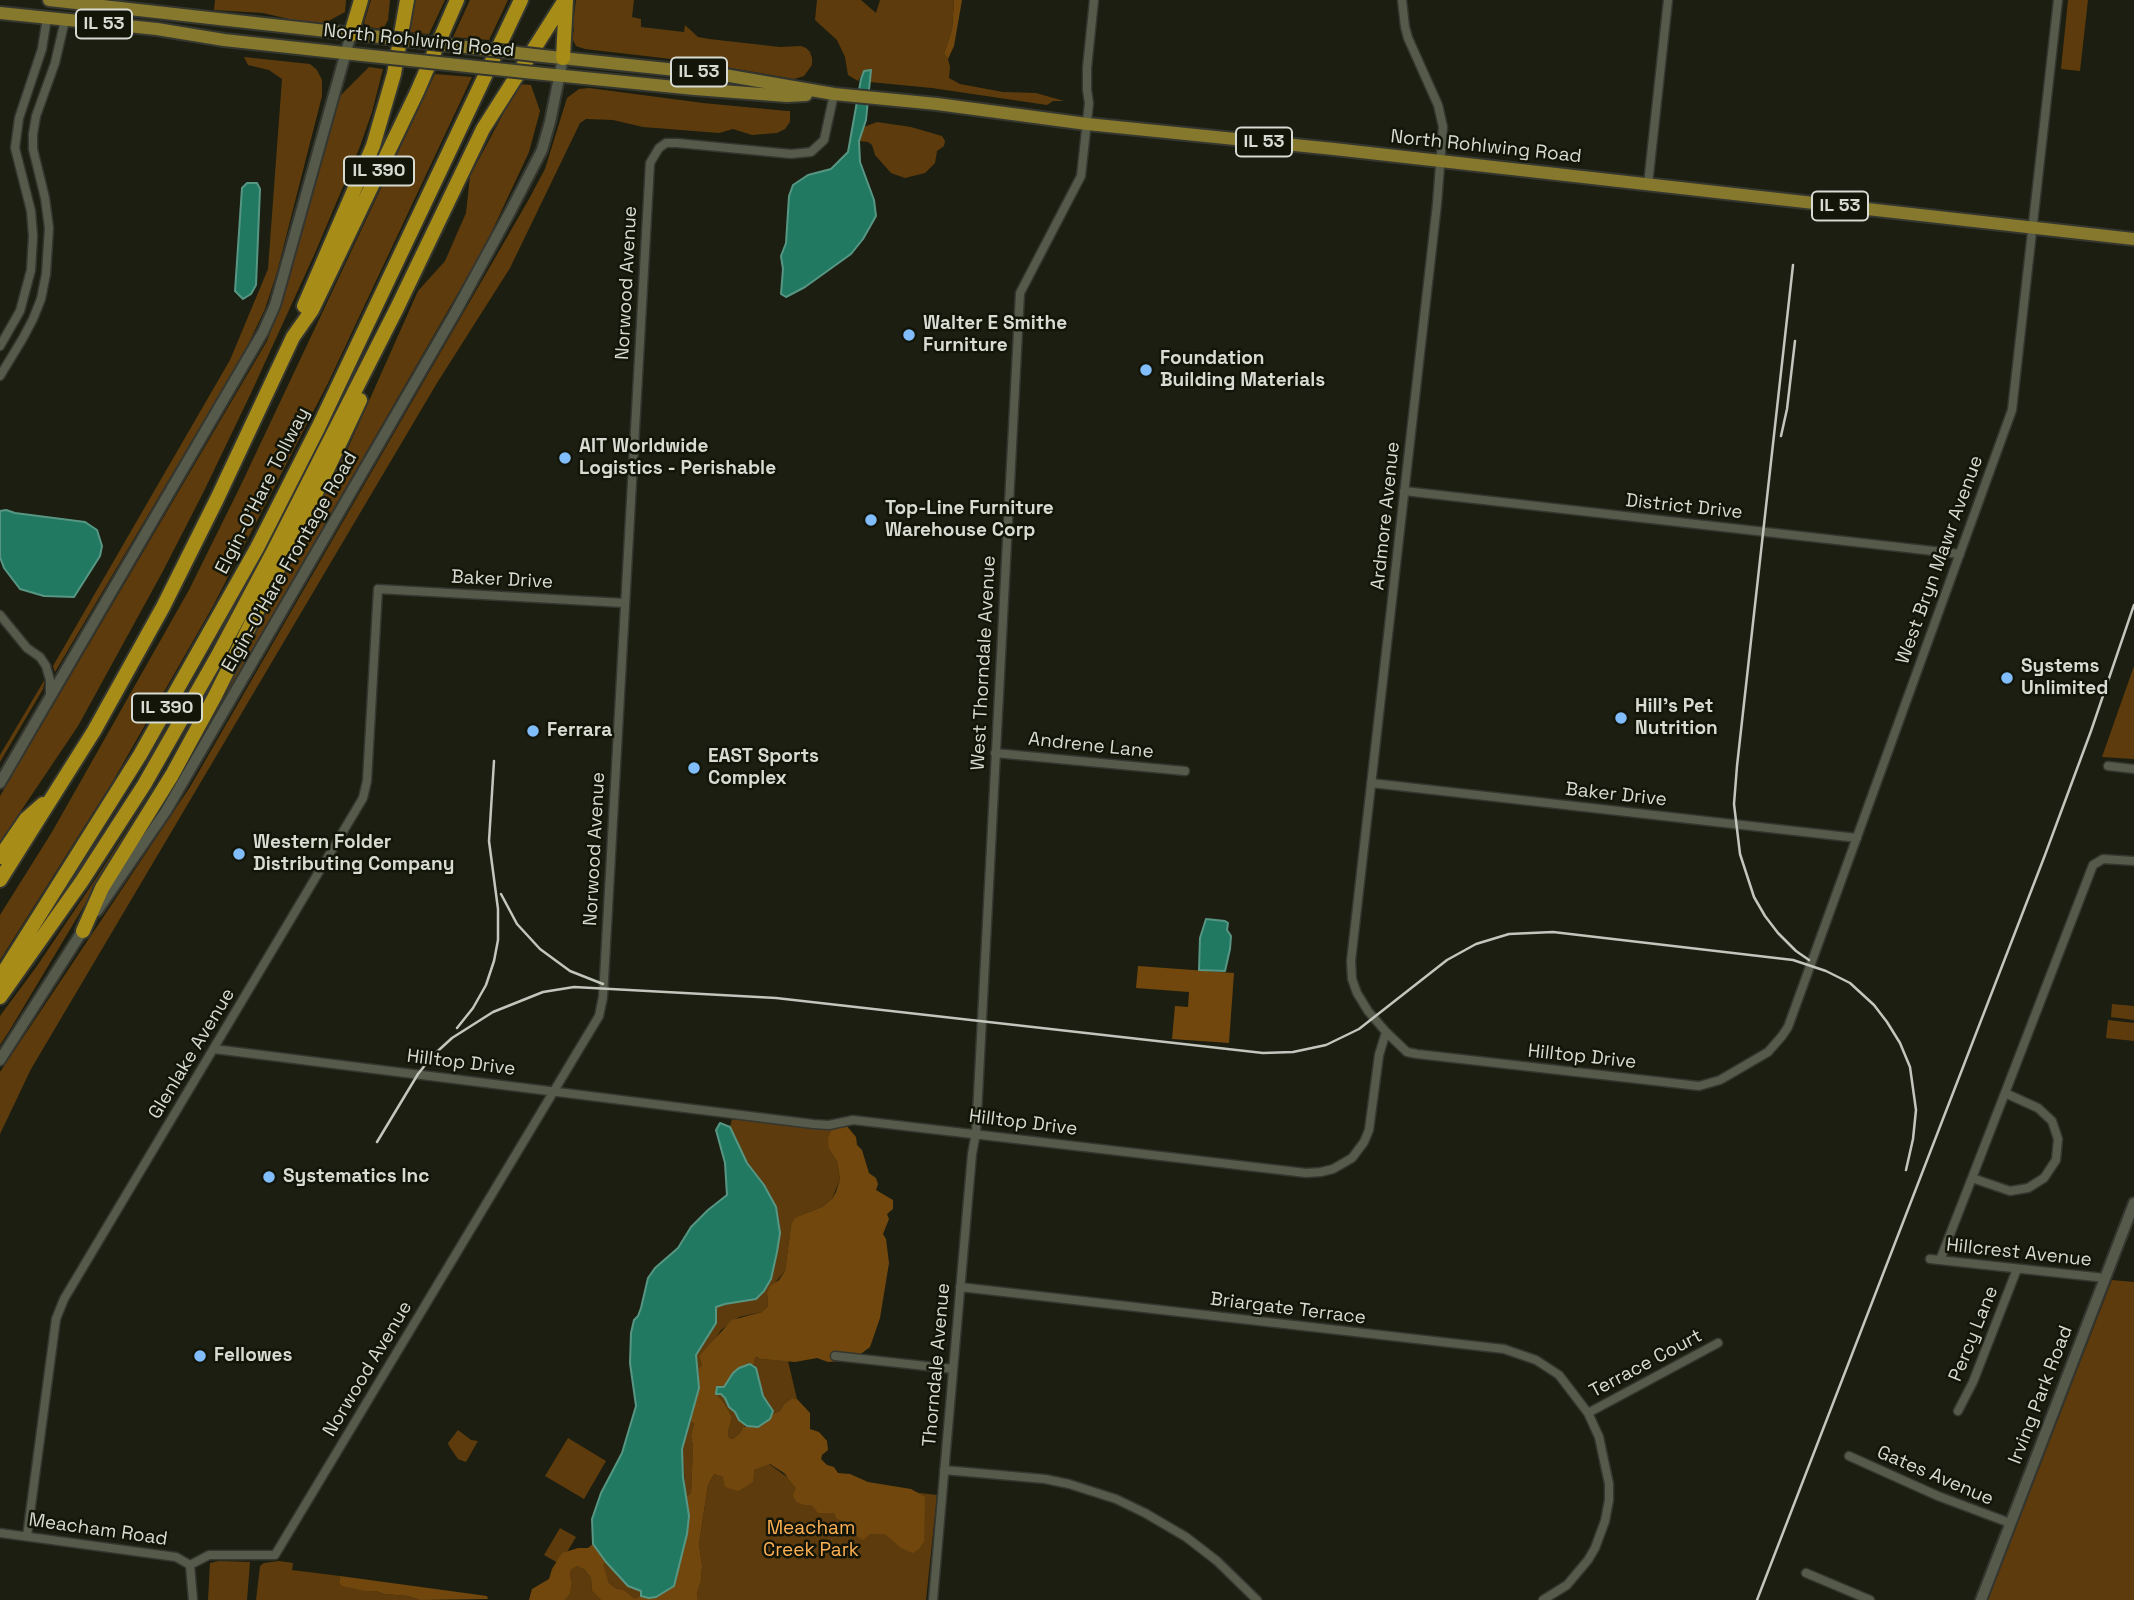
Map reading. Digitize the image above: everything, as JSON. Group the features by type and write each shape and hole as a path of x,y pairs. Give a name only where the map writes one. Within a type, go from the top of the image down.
{"highway":[{"path":"351,34 361,0"},
{"path":"293,337 373,146 394,74 407,0"},
{"name":"Elgin-O'Hare Tollway","path":"0,880 94,732 163,607 293,337 312,310 417,92 457,0"},
{"name":"Elgin-O'Hare Tollway","path":"0,978 140,755 257,548 324,416 521,0"},
{"path":"563,58 566,0"},
{"path":"0,997 82,881 144,785 217,657 397,307 483,129 566,0"},
{"path":"83,931 102,888 172,775 282,563 384,350 397,307"},
{"path":"0,856 26,819 55,794"}],"main road":[{"name":"North Rohlwing Road","path":"48,0 724,75 834,94 1087,124 2134,239"},
{"path":"48,0 63,15"},
{"path":"0,13 47,18 63,15 67,8 118,14 148,11"},
{"name":"North Rohlwing Road","path":"63,15 225,40 560,76 787,96 834,94"},
{"path":"0,783 263,332 275,305 351,34"},
{"name":"Elgin-O'Hare Frontage Road","path":"0,1060 83,931 166,811 454,313 532,171 550,122 563,58"},
{"name":"Irving Park Road","path":"1981,1600 2134,1203"}],"street":[{"name":"West Thorndale Avenue","path":"976,1133 1020,293 1079,181 1089,103 1087,68 1094,0"},
{"name":"Ardmore Avenue","path":"1386,1032 1360,999 1352,979 1351,961 1443,127 1438,105 1408,38 1402,0"},
{"path":"1648,184 1668,0"},
{"name":"West Bryn Mawr Avenue","path":"1720,1080 1768,1052 1788,1027 2015,402 2058,0"},
{"path":"0,376 33,319 41,299 46,274 49,228 46,198 33,149 33,134 36,116 55,63 63,15"},
{"path":"0,346 20,311 31,270 31,211 16,142 19,118 42,49 47,18"},
{"name":"Norwood Avenue","path":"190,1565 209,1555 275,1555 595,1023 603,997 650,163 659,148 677,143 791,154 811,152 824,140 834,94"},
{"name":"District Drive","path":"1404,491 1960,554"},
{"name":"Baker Drive","path":"378,589 624,603"},
{"name":"Glenlake Avenue","path":"27,1536 59,1311 363,798 378,589"},
{"path":"0,615 46,666 50,680 49,701"},
{"name":"Andrene Lane","path":"995,753 1185,771"},
{"path":"2108,766 2134,769"},
{"name":"Baker Drive","path":"1371,783 1857,838"},
{"path":"1940,1260 2093,865 2103,859 2134,861"},
{"name":"Hilltop Drive","path":"214,1049 813,1125 853,1120 1306,1172 1333,1169 1352,1158 1364,1142 1369,1130 1386,1032 1407,1052 1418,1055 1691,1085 1706,1085 1720,1080"},
{"path":"1972,1178 2010,1191 2028,1188 2044,1178 2056,1160 2059,1139 2052,1121 2038,1108 2005,1093"},
{"name":"Thorndale Avenue","path":"933,1600 976,1133"},
{"name":"Hillcrest Avenue","path":"1930,1259 2105,1278"},
{"name":"Percy Lane","path":"1958,1411 1973,1382 2017,1269"},
{"name":"Briargate Terrace","path":"960,1287 1504,1349 1536,1360 1559,1375 1588,1413 1599,1437 1608,1476 1609,1500 1600,1539 1588,1560 1567,1585 1543,1600"},
{"name":"Terrace Court","path":"1588,1413 1718,1343"},
{"path":"835,1356 953,1369"},
{"name":"Gates Avenue","path":"1849,1457 1938,1496 2010,1523"},
{"path":"944,1470 1045,1479 1116,1499 1186,1537 1217,1561 1257,1600"},
{"name":"Meacham Road","path":"0,1533 176,1557 190,1565"},
{"path":"190,1565 193,1600"},
{"path":"1806,1573 1870,1600"}],"green space":[{"path":"215,0 346,0 345,12 323,24 263,13 214,10"},
{"path":"371,0 390,0 388,20 383,29 369,27 364,23"},
{"path":"415,0 445,0 429,34 409,32"},
{"path":"470,0 508,0 489,40 453,37"},
{"path":"576,0 634,0 632,17 641,19 641,27 684,32 685,25 698,37 709,39 780,47 801,46 810,52 812,65 804,76 794,79 697,62 585,49 576,46 571,36 574,32"},
{"path":"817,0 861,0 876,13 880,0 954,0 952,30 944,54 950,67 949,78 960,84 1003,92 1036,93 1064,101 1053,101 1047,105 870,82 871,70 864,71 858,81 848,75 845,57 837,40 815,20"},
{"path":"2068,0 2088,0 2080,71 2061,69"},
{"path":"244,57 310,64 322,80 322,96 277,272 265,309 245,351 55,672 53,666 230,360 268,269 282,79 269,70 248,65"},
{"path":"369,67 383,69 359,149 251,393 163,571 78,726 0,842 0,796 267,341 284,297 340,96"},
{"path":"435,74 472,77 328,383 213,606 113,781 0,960 0,915 52,832 189,590"},
{"path":"519,84 531,85 540,111 529,152 485,246 170,793 227,688 348,448 418,291 445,261 466,213 470,176"},
{"path":"579,89 790,111 790,122 785,129 777,133 752,135 733,129 719,133 643,127 613,120 586,119 580,123 510,268 437,383 31,1069 0,1134 0,1072 190,787 529,199 545,169 567,98"},
{"path":"877,122 911,127 942,136 944,146 937,151 935,163 925,173 905,178 891,173 875,155 872,145 859,141 864,127"},
{"path":"2134,666 2134,759 2102,757"},
{"path":"45,679 43,689 0,762 0,755"},
{"path":"166,769 0,1045 0,1016 97,877"},
{"path":"2112,1004 2134,1006 2134,1020 2111,1017"},
{"path":"2108,1020 2134,1023 2134,1041 2106,1038"},
{"path":"732,1119 811,1128 833,1127 829,1149 837,1161 840,1179 832,1199 822,1207 799,1216 791,1226 785,1271 767,1292 768,1306 762,1312 739,1317 721,1330 712,1344 699,1356 702,1365 698,1369 696,1355 712,1330 717,1316 716,1307 756,1298 764,1291 777,1252 780,1233 779,1219 759,1178 737,1145 730,1127"},
{"path":"2112,1280 2134,1282 2134,1600 1988,1600"},
{"path":"755,1358 788,1361 797,1399 792,1398 780,1411 772,1414 773,1411 763,1396 754,1365"},
{"path":"716,1394 725,1398 739,1420 747,1426 733,1439 729,1438 728,1432 732,1417"},
{"path":"690,1420 694,1424 691,1435 691,1493 686,1497 682,1449"},
{"path":"458,1430 471,1440 478,1441 466,1462 458,1459 448,1443"},
{"path":"568,1438 606,1461 584,1499 545,1476"},
{"name":"Meacham Creek Park","path":"769,1464 787,1477 937,1495 926,1600 698,1600 702,1566 699,1544 708,1485 714,1474 723,1477"},
{"path":"560,1528 576,1537 560,1564 544,1555"},
{"path":"279,1561 293,1563 292,1570 340,1576 339,1582 352,1588 420,1600 256,1600 260,1566"},
{"path":"250,1562 247,1600 208,1600 210,1563"},
{"path":"606,1562 628,1586 641,1591 641,1596 636,1600 609,1583 602,1563"},
{"path":"577,1566 585,1570 591,1578 592,1591 601,1600 565,1600 570,1594 571,1570"}],"shaded area":[{"path":"954,0 962,0 954,46 948,59 944,54 952,30"},
{"path":"1138,966 1234,973 1229,1043 1172,1039 1175,1006 1188,1007 1189,992 1136,988"},
{"path":"846,1125 856,1137 869,1173 876,1178 876,1190 893,1200 893,1209 887,1214 889,1219 883,1234 889,1263 880,1318 870,1347 858,1356 843,1355 840,1361 828,1362 817,1358 795,1362 757,1357 754,1365 750,1364 724,1387 717,1387 716,1394 732,1417 728,1432 729,1438 733,1439 743,1427 758,1427 772,1414 780,1411 792,1398 797,1399 810,1413 810,1429 819,1432 827,1441 828,1450 821,1459 827,1465 834,1467 838,1473 850,1474 868,1482 911,1489 925,1497 924,1541 919,1549 913,1553 901,1548 885,1534 870,1534 863,1540 848,1523 837,1519 834,1513 818,1513 812,1505 796,1502 793,1495 796,1488 784,1473 770,1464 754,1470 753,1482 738,1491 725,1487 723,1477 714,1474 708,1485 699,1544 702,1566 698,1600 601,1600 592,1591 591,1578 585,1570 577,1566 571,1570 570,1594 565,1600 529,1600 532,1589 549,1579 562,1553 588,1548 593,1544 606,1562 603,1564 609,1583 635,1599 641,1596 656,1597 674,1586 689,1516 686,1497 691,1493 691,1435 694,1424 690,1420 698,1369 702,1365 699,1356 732,1320 762,1312 768,1306 767,1292 785,1271 794,1219 822,1207 836,1192 840,1179 837,1161 829,1149 828,1138 833,1127"},
{"path":"340,1576 487,1596 488,1599 420,1600 342,1586 339,1582"}],"water":[{"path":"871,70 866,120 859,141 860,162 874,200 876,216 851,254 805,287 786,297 781,294 781,256 786,243 789,196 793,185 808,175 831,169 848,152 861,79 864,71"},
{"path":"247,183 257,183 260,189 256,285 251,294 243,299 235,291 242,188"},
{"path":"0,511 85,522 97,530 102,546 100,556 74,597 44,596 20,589 4,568 0,557"},
{"path":"1206,919 1228,923 1227,930 1231,936 1225,971 1199,970 1200,938"},
{"path":"720,1123 730,1127 747,1163 776,1207 780,1233 771,1279 764,1291 756,1299 716,1307 716,1323 696,1355 699,1388 682,1449 689,1516 687,1534 674,1586 656,1597 649,1598 641,1596 641,1591 628,1586 593,1544 592,1519 601,1493 622,1453 636,1406 630,1363 631,1333 641,1308 648,1278 655,1268 678,1248 691,1227 727,1195 725,1163 716,1130"},
{"path":"750,1364 756,1368 763,1396 773,1411 770,1419 758,1427 747,1426 739,1420 725,1398 716,1394 717,1387 724,1387 733,1373"}],"railway":[{"path":"1793,265 1734,804 1740,854 1754,897 1778,933 1809,960"},
{"path":"1781,436 1795,341"},
{"path":"1757,1600 2045,855 2134,605"},
{"path":"457,1028 486,985 498,940 498,909 489,841 494,761"},
{"path":"501,894 517,924 540,949 570,971 603,984"},
{"path":"428,1060 452,1038 493,1012 543,992 574,987 776,998 1263,1053 1293,1052 1326,1045 1359,1029 1447,960 1476,944 1509,934 1553,932 1793,960 1826,971 1850,983 1874,1005 1887,1022 1910,1067 1916,1110 1906,1170"},
{"path":"377,1142 418,1074 434,1054"}],"place":[{"name":"Walter E Smithe Furniture","path":"909,335"},
{"name":"Foundation Building Materials","path":"1146,370"},
{"name":"AIT Worldwide Logistics - Perishable","path":"565,458"},
{"name":"Top-Line Furniture Warehouse Corp","path":"871,520"},
{"name":"Systems Unlimited","path":"2007,678"},
{"name":"Hill's Pet Nutrition","path":"1621,718"},
{"name":"Ferrara","path":"533,731"},
{"name":"EAST Sports Complex","path":"694,768"},
{"name":"Western Folder Distributing Company","path":"239,854"},
{"name":"Systematics Inc","path":"269,1177"},
{"name":"Fellowes","path":"200,1356"}]}
